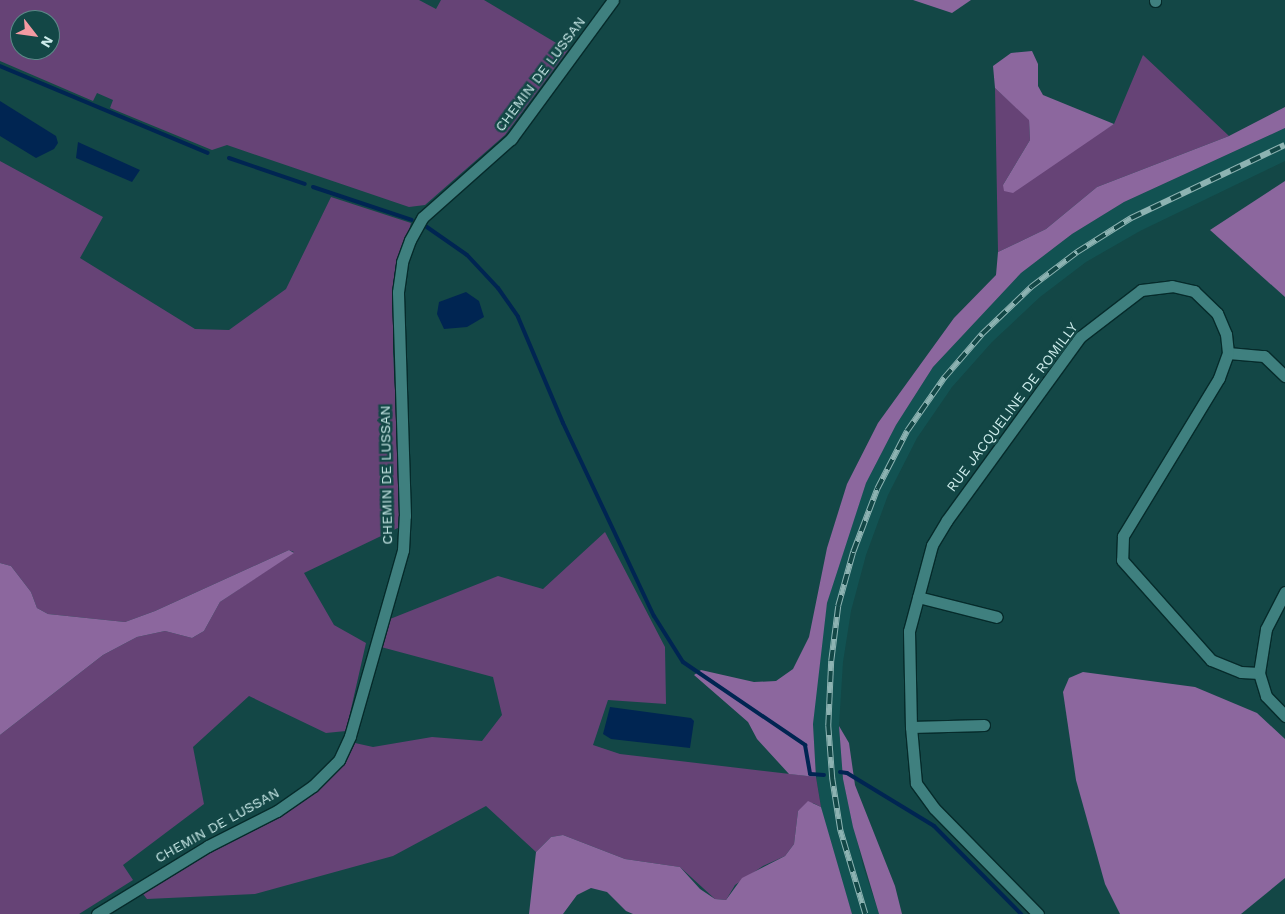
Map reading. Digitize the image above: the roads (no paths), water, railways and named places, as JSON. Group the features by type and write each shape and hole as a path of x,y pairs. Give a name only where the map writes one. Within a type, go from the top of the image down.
{"street":[{"name":"CHEMIN DE LUSSAN","path":"97,914 208,846 277,811 312,786 339,760 350,736 403,550 405,516 398,292 402,262 410,240 423,217 511,139 613,0"},
{"name":"RUE JACQUELINE DE ROMILLY","path":"1038,914 922,794 916,783 911,727 909,631 932,545 947,520 1067,354 1094,323 1140,290 1160,286 1184,287 1202,298 1218,313 1226,334 1228,353 1219,378 1123,536 1122,560 1211,660 1241,672 1259,673"},
{"path":"1228,353 1264,356 1285,376"},
{"path":"1285,592 1263,637 1259,673 1266,696 1285,716"},
{"path":"918,597 997,617"},
{"path":"911,727 984,725"}],"waterway":[{"path":"0,66 208,153"},
{"path":"229,158 305,184"},
{"path":"313,187 412,220"},
{"path":"424,225 467,255 498,288 518,317 563,423 654,616 683,662 805,745 810,774 824,775"},
{"path":"840,772 847,773 934,826 1021,914"}],"railway":[{"path":"865,914 840,830 832,779 828,726 831,661 838,606 853,552 877,489 907,431 944,378 982,334 1031,287 1077,252 1131,218 1285,145"}]}
